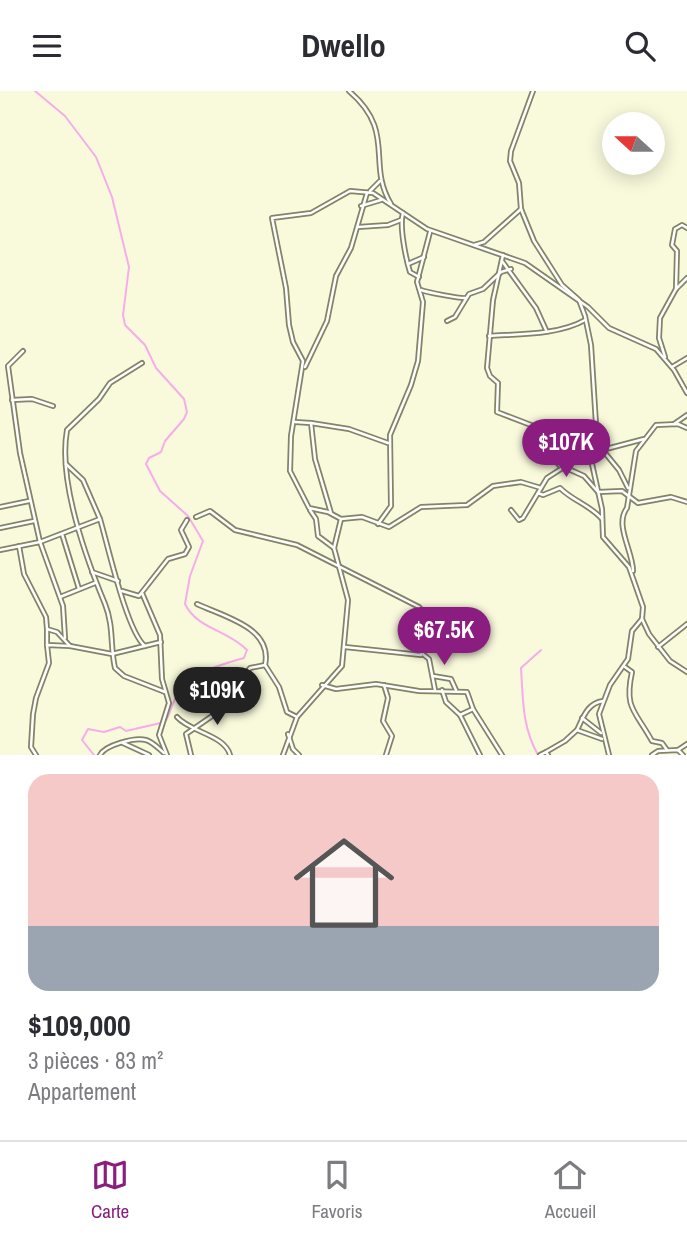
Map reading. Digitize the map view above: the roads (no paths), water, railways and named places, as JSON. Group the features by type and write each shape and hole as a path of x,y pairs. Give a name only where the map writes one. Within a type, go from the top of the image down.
{"street":[{"path":"349,91 377,128 382,187 393,206"},
{"path":"533,91 510,158 519,179 521,209 534,241 556,276 580,302 609,328 654,348 686,385 687,393"},
{"path":"303,370 325,325 336,276 358,227 361,206 368,192 381,178"},
{"path":"334,548 318,536 316,519 290,471 293,422 303,370 302,356 294,344 289,325 286,288 272,218 304,215 350,191 368,192 430,231 525,263 580,302 586,319 594,382 596,424 590,459 605,541 627,563 643,607 642,619 631,633 625,667 610,685 599,717 609,755"},
{"path":"361,206 382,200"},
{"path":"474,245 484,242 521,209"},
{"path":"403,213 401,220 408,264 411,272 419,277"},
{"path":"358,227 388,225 401,220"},
{"path":"676,289 677,251 672,238 675,229 682,225 687,227"},
{"path":"378,524 391,506 389,444 418,362 423,302 418,288 419,277 430,231"},
{"path":"503,255 497,277 487,369 498,383 497,413 531,425 540,443 561,467 584,476 596,490 627,494 638,503 671,497 687,502"},
{"path":"408,264 424,257"},
{"path":"502,261 511,269 536,308 545,330"},
{"path":"418,288 428,293 439,292 460,299 501,272 511,269"},
{"path":"665,359 659,338 660,316 676,289 687,278"},
{"path":"447,321 455,317 466,297"},
{"path":"489,335 521,335 571,327 586,319"},
{"path":"23,351 8,364 12,400 29,501 40,542 60,597 66,625 65,638"},
{"path":"672,367 687,358"},
{"path":"142,363 110,383 98,401 67,431 65,464 95,583 106,606 113,635 111,654 118,673 165,692"},
{"path":"12,400 32,399 53,406"},
{"path":"674,424 687,415"},
{"path":"293,422 349,429 389,444"},
{"path":"310,423 315,461 331,513"},
{"path":"632,575 633,561 623,531 636,451 656,425 674,424 687,428"},
{"path":"592,437 620,470 628,488"},
{"path":"590,459 602,451 644,439"},
{"path":"65,464 83,480 100,520 137,638 145,646"},
{"path":"511,510 521,520 541,488 561,467"},
{"path":"309,508 331,513 341,519 359,517 390,527 421,507 467,505 493,486 521,482 541,488"},
{"path":"538,493 543,495 560,488 567,495 586,504 603,520"},
{"path":"0,507 29,501"},
{"path":"196,517 210,511 234,530 294,543 421,609 427,616 421,631 421,655"},
{"path":"283,755 288,734 297,717 322,685 341,668 348,600 334,548 341,519"},
{"path":"0,550 40,542 100,520"},
{"path":"122,591 137,597 168,559 188,551 181,530 187,520"},
{"path":"0,529 34,521"},
{"path":"62,534 79,589"},
{"path":"19,546 24,574 46,617 47,629 49,661 33,714 31,747 36,755"},
{"path":"92,572 118,582"},
{"path":"60,597 95,583"},
{"path":"142,593 161,642 165,692 169,703 158,732 166,755"},
{"path":"197,604 253,631 266,647 265,665 279,687 287,712 297,717"},
{"path":"642,619 658,647 672,663 687,671"},
{"path":"658,647 687,624"},
{"path":"47,629 65,638 70,646"},
{"path":"47,645 70,646 111,654 161,642"},
{"path":"345,647 421,655 429,659 435,690"},
{"path":"191,755 185,738 191,729 215,714 250,668 265,665"},
{"path":"625,667 632,672 627,699 631,710 638,716 653,742 662,743 667,750"},
{"path":"433,676 451,679 456,690"},
{"path":"322,685 336,689 384,685 468,693 473,709 502,755"},
{"path":"384,685 388,698 383,721 392,736 386,755"},
{"path":"442,690 446,702 460,715 480,755"},
{"path":"540,755 565,741 577,730 582,718 597,702 603,701"},
{"path":"460,715 473,709"},
{"path":"177,717 191,729 219,741 228,749 230,755"},
{"path":"582,718 602,733"},
{"path":"577,730 598,736 604,742"},
{"path":"288,734 293,749 299,755"},
{"path":"100,755 106,748 148,740 166,755"},
{"path":"123,743 149,755"},
{"path":"652,755 678,750 687,744"},
{"path":"678,750 683,755"}],"waterway":[{"path":"35,91 65,116 96,157 112,197 129,267 123,315 125,325 145,345 156,368 184,399 187,412 184,419 165,441 161,452 149,458 146,464 160,491 188,516 203,541 190,576 185,604 197,619 247,650 244,658 207,671 191,681 175,699 165,722 126,731 120,727 104,732 88,729 82,740 94,755"},
{"path":"538,755 526,723 521,668 541,650"}]}
